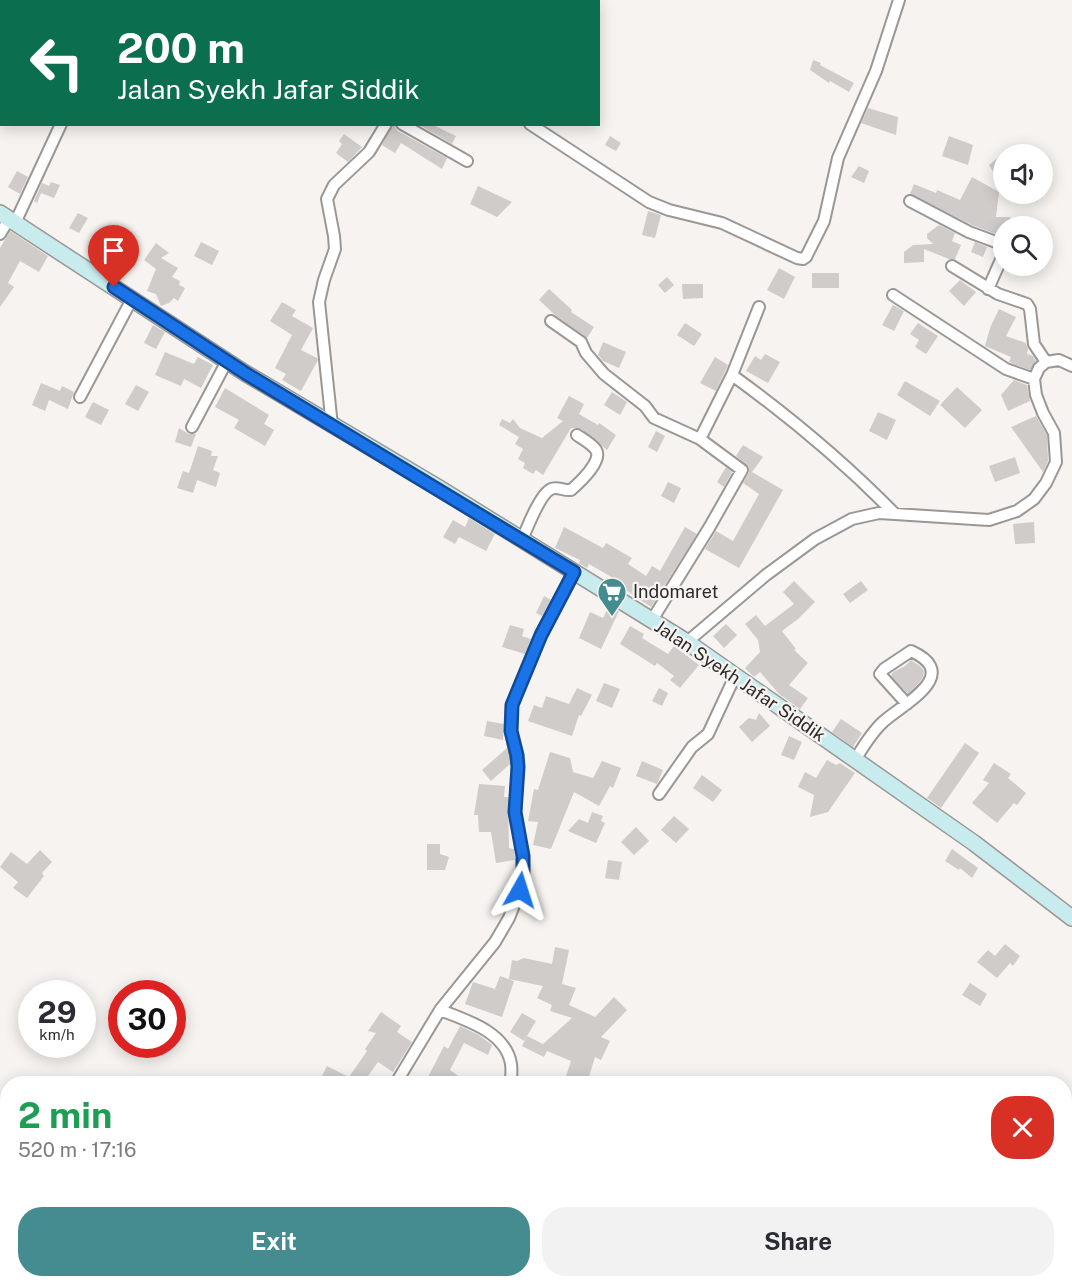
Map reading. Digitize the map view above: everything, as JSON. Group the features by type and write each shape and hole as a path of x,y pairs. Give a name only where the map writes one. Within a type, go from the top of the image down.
{"main road":[{"name":"Jalan Syekh Jafar Siddik","path":"8,218 332,426 687,642 1014,871 1072,918"}],"street":[{"path":"533,126 649,202 669,210 722,223 803,259 824,221 838,158 876,71 898,0"},
{"path":"0,234 60,126"},
{"path":"332,426 319,302 334,249 327,199 334,185 369,152 385,126"},
{"path":"406,126 467,161"},
{"path":"910,201 961,228 993,241"},
{"path":"952,266 988,289 1029,306 1034,344 1046,362"},
{"path":"988,289 994,276"},
{"path":"893,295 1006,369 1034,379"},
{"path":"80,397 132,299"},
{"path":"700,439 732,375 759,307"},
{"path":"551,321 581,342 586,353 604,374 645,406 654,418 700,439 742,470 710,528 652,620"},
{"path":"687,642 766,575 815,539 852,519 879,513 989,520 1017,511 1034,499 1046,483 1056,462 1054,433 1036,395 1034,379 1039,368 1046,362 1059,360 1072,366"},
{"path":"192,427 228,361"},
{"path":"732,375 818,442 895,514"},
{"path":"522,540 548,491 554,488 571,490 597,459 597,452 593,447 577,435"},
{"path":"400,1076 440,1010 495,942 509,918 520,890 523,856 515,812 518,767 511,731 512,705 541,635 574,572"},
{"path":"855,760 882,722 907,704 924,689 931,668 911,651 884,669 880,675 907,704"},
{"path":"659,794 692,747 708,734 735,676"},
{"path":"440,1010 471,1022 492,1035 507,1052 511,1064 510,1076"}],"building":[{"path":"813,60 854,83 849,92 830,81 829,83 810,70"},
{"path":"868,108 898,117 896,135 861,123"},
{"path":"392,126 394,126 398,131 447,158 442,169 401,143 395,153 382,145"},
{"path":"421,126 435,126 456,136 452,144"},
{"path":"344,134 362,147 348,162 336,153 342,144 339,141"},
{"path":"610,136 621,143 616,151 605,145"},
{"path":"949,136 973,145 968,165 942,156"},
{"path":"859,166 869,171 864,183 851,177"},
{"path":"17,171 28,177 20,194 8,187"},
{"path":"972,177 993,189 993,204 998,204 996,216 993,216 993,233 910,194 914,184 936,193 937,190 960,200"},
{"path":"51,182 60,185 54,198 41,193 37,203 34,201 42,183 49,186"},
{"path":"478,186 512,202 497,217 470,204"},
{"path":"648,211 661,215 655,238 642,235"},
{"path":"78,213 88,218 79,233 69,228"},
{"path":"939,225 955,233 952,241 961,245 955,259 949,259 924,249 924,262 904,263 904,252 913,245 933,244 927,238 927,234"},
{"path":"10,231 48,256 39,272 20,261 8,283 14,287 0,307 0,248"},
{"path":"104,234 123,247 117,255 109,249 103,258 93,251"},
{"path":"201,242 219,251 212,265 194,256"},
{"path":"975,242 987,247 983,257 971,252"},
{"path":"156,243 169,253 161,258 178,268 172,277 180,281 179,285 185,288 178,301 174,298 161,306 156,294 147,291 156,269 144,260"},
{"path":"779,268 795,277 784,299 767,290"},
{"path":"812,273 839,273 839,288 812,288"},
{"path":"667,277 674,285 665,293 658,285"},
{"path":"960,280 976,292 964,306 949,291"},
{"path":"682,284 703,284 703,298 683,299"},
{"path":"549,289 572,310 571,312 594,327 587,338 539,300"},
{"path":"282,302 296,310 292,316 313,328 301,350 318,360 301,391 282,380 286,374 275,368 292,335 270,321"},
{"path":"893,305 904,311 894,331 882,325"},
{"path":"999,309 1016,317 1006,336 1026,343 1027,354 1033,356 1036,361 1030,370 1009,362 1011,357 985,346"},
{"path":"685,323 702,334 694,346 677,335"},
{"path":"918,323 938,336 926,354 915,347 919,340 910,334"},
{"path":"153,325 165,332 156,349 144,343"},
{"path":"603,342 626,352 619,368 603,361 598,355"},
{"path":"165,352 194,364 198,357 213,365 201,388 184,379 181,386 155,375"},
{"path":"765,354 780,362 768,383 746,371 755,356 761,360"},
{"path":"715,357 728,365 716,391 700,383"},
{"path":"1014,380 1027,385 1030,401 1008,411 1001,395"},
{"path":"905,381 940,401 930,416 897,395"},
{"path":"41,383 60,391 62,386 74,392 68,409 49,400 45,411 32,405"},
{"path":"136,385 149,392 138,411 125,404"},
{"path":"957,387 982,410 965,428 940,405"},
{"path":"225,388 269,415 264,424 274,430 265,446 234,428 239,420 215,407"},
{"path":"612,392 627,402 620,415 604,405"},
{"path":"569,396 584,404 579,414 598,425 599,423 616,435 607,450 581,429 571,428 543,475 536,470 533,474 523,468 525,463 518,459 523,449 515,444 519,437 499,425 502,419 510,423 513,419 520,428 542,438 563,421 557,418"},
{"path":"93,402 109,410 101,425 85,417"},
{"path":"878,412 896,420 887,440 869,431"},
{"path":"1036,416 1047,435 1048,461 1043,472 1011,427"},
{"path":"179,428 189,434 196,434 191,447 175,442"},
{"path":"656,431 665,436 657,452 648,447"},
{"path":"743,445 763,457 752,472 783,490 739,568 705,549 716,531 733,541 759,494 743,483 749,473 749,467 736,456"},
{"path":"198,446 212,451 211,456 218,456 213,470 220,473 216,487 197,480 193,493 177,488 183,471 189,473"},
{"path":"1015,457 1020,473 995,482 989,466"},
{"path":"726,467 732,472 724,487 717,482"},
{"path":"668,482 681,488 674,503 661,496"},
{"path":"469,518 495,534 486,551 459,537 455,544 443,537 453,520 465,527"},
{"path":"1034,522 1035,543 1015,544 1013,524"},
{"path":"564,527 603,548 606,543 632,558 628,564 646,576 652,566 660,571 685,527 697,534 651,607 611,580 613,578 589,564 587,568 579,563 580,560 555,548"},
{"path":"794,581 815,602 782,631 796,649 794,650 808,663 789,685 808,698 800,709 779,694 760,672 754,677 745,668 760,652 758,640 745,624 756,615 765,626 794,604 783,592"},
{"path":"861,581 868,590 850,603 843,594"},
{"path":"544,596 551,600 542,616 536,613"},
{"path":"609,606 619,611 601,649 579,638 590,612 603,618"},
{"path":"726,624 737,635 724,648 713,636"},
{"path":"510,625 524,629 522,636 531,639 525,654 502,647"},
{"path":"630,626 644,634 642,638 668,654 674,646 699,665 680,688 670,680 674,676 657,663 655,666 620,644"},
{"path":"911,660 924,671 923,677 908,694 891,676 893,672"},
{"path":"604,683 620,689 612,708 596,701"},
{"path":"577,688 592,695 581,716 579,715 572,736 528,721 534,705 542,708 546,696 569,704"},
{"path":"659,688 668,693 662,706 652,701"},
{"path":"759,713 770,726 752,742 739,727 749,718 756,720"},
{"path":"841,719 862,733 853,747 832,732"},
{"path":"487,721 504,724 503,740 484,736"},
{"path":"789,736 802,742 794,760 781,755"},
{"path":"965,743 979,753 941,808 927,798"},
{"path":"507,748 510,764 491,781 482,770"},
{"path":"550,752 570,758 573,772 593,778 602,761 621,768 613,788 610,786 599,806 574,792 551,849 533,845 538,822 528,821 534,789 538,790"},
{"path":"827,760 836,765 840,763 855,773 828,812 810,817 814,795 798,787 805,772 816,778"},
{"path":"642,761 663,770 657,784 636,776"},
{"path":"994,763 1011,774 1008,778 1026,793 1017,805 1014,803 997,823 972,803 989,783 983,780"},
{"path":"702,775 722,790 713,802 693,788"},
{"path":"479,784 505,786 504,797 508,797 509,848 514,849 515,860 496,863 491,832 479,832 478,815 474,815"},
{"path":"592,812 603,816 601,821 605,823 596,843 568,831 579,819 588,823"},
{"path":"674,816 689,829 676,843 661,830"},
{"path":"636,827 649,841 634,855 621,842"},
{"path":"427,844 440,844 440,854 449,857 445,870 427,870"},
{"path":"952,849 978,868 972,878 960,868 959,870 945,861"},
{"path":"40,850 52,862 42,873 44,876 27,898 13,888 18,882 0,867 11,852 27,864"},
{"path":"608,860 622,862 619,880 605,878"},
{"path":"1005,944 1020,956 1013,966 1010,963 997,978 977,962 988,950 995,956"},
{"path":"555,947 569,950 562,984 576,988 569,1005 595,1017 614,997 627,1010 601,1037 610,1041 601,1060 595,1057 589,1076 566,1076 571,1061 547,1051 544,1057 522,1046 527,1036 543,1044 572,1018 550,1011 552,1005 537,998 543,986 509,979 512,960 517,961 524,958 552,964"},
{"path":"500,976 514,981 502,1017 465,1004 473,982 495,989"},
{"path":"970,983 987,994 980,1006 962,995"},
{"path":"381,1012 401,1026 397,1032 412,1042 393,1072 378,1062 368,1076 350,1076 376,1033 368,1031"},
{"path":"522,1013 536,1021 524,1041 510,1032"},
{"path":"460,1026 479,1035 492,1045 488,1055 464,1043 450,1070 458,1076 429,1076 444,1046 448,1049"},
{"path":"327,1066 347,1076 322,1076"}],"place":[{"name":"Indomaret","path":"612,618"}],"route":[{"path":"114,287 245,373 439,488 574,572 541,635 512,705 511,731 518,767 515,812 523,856 520,890"}]}
